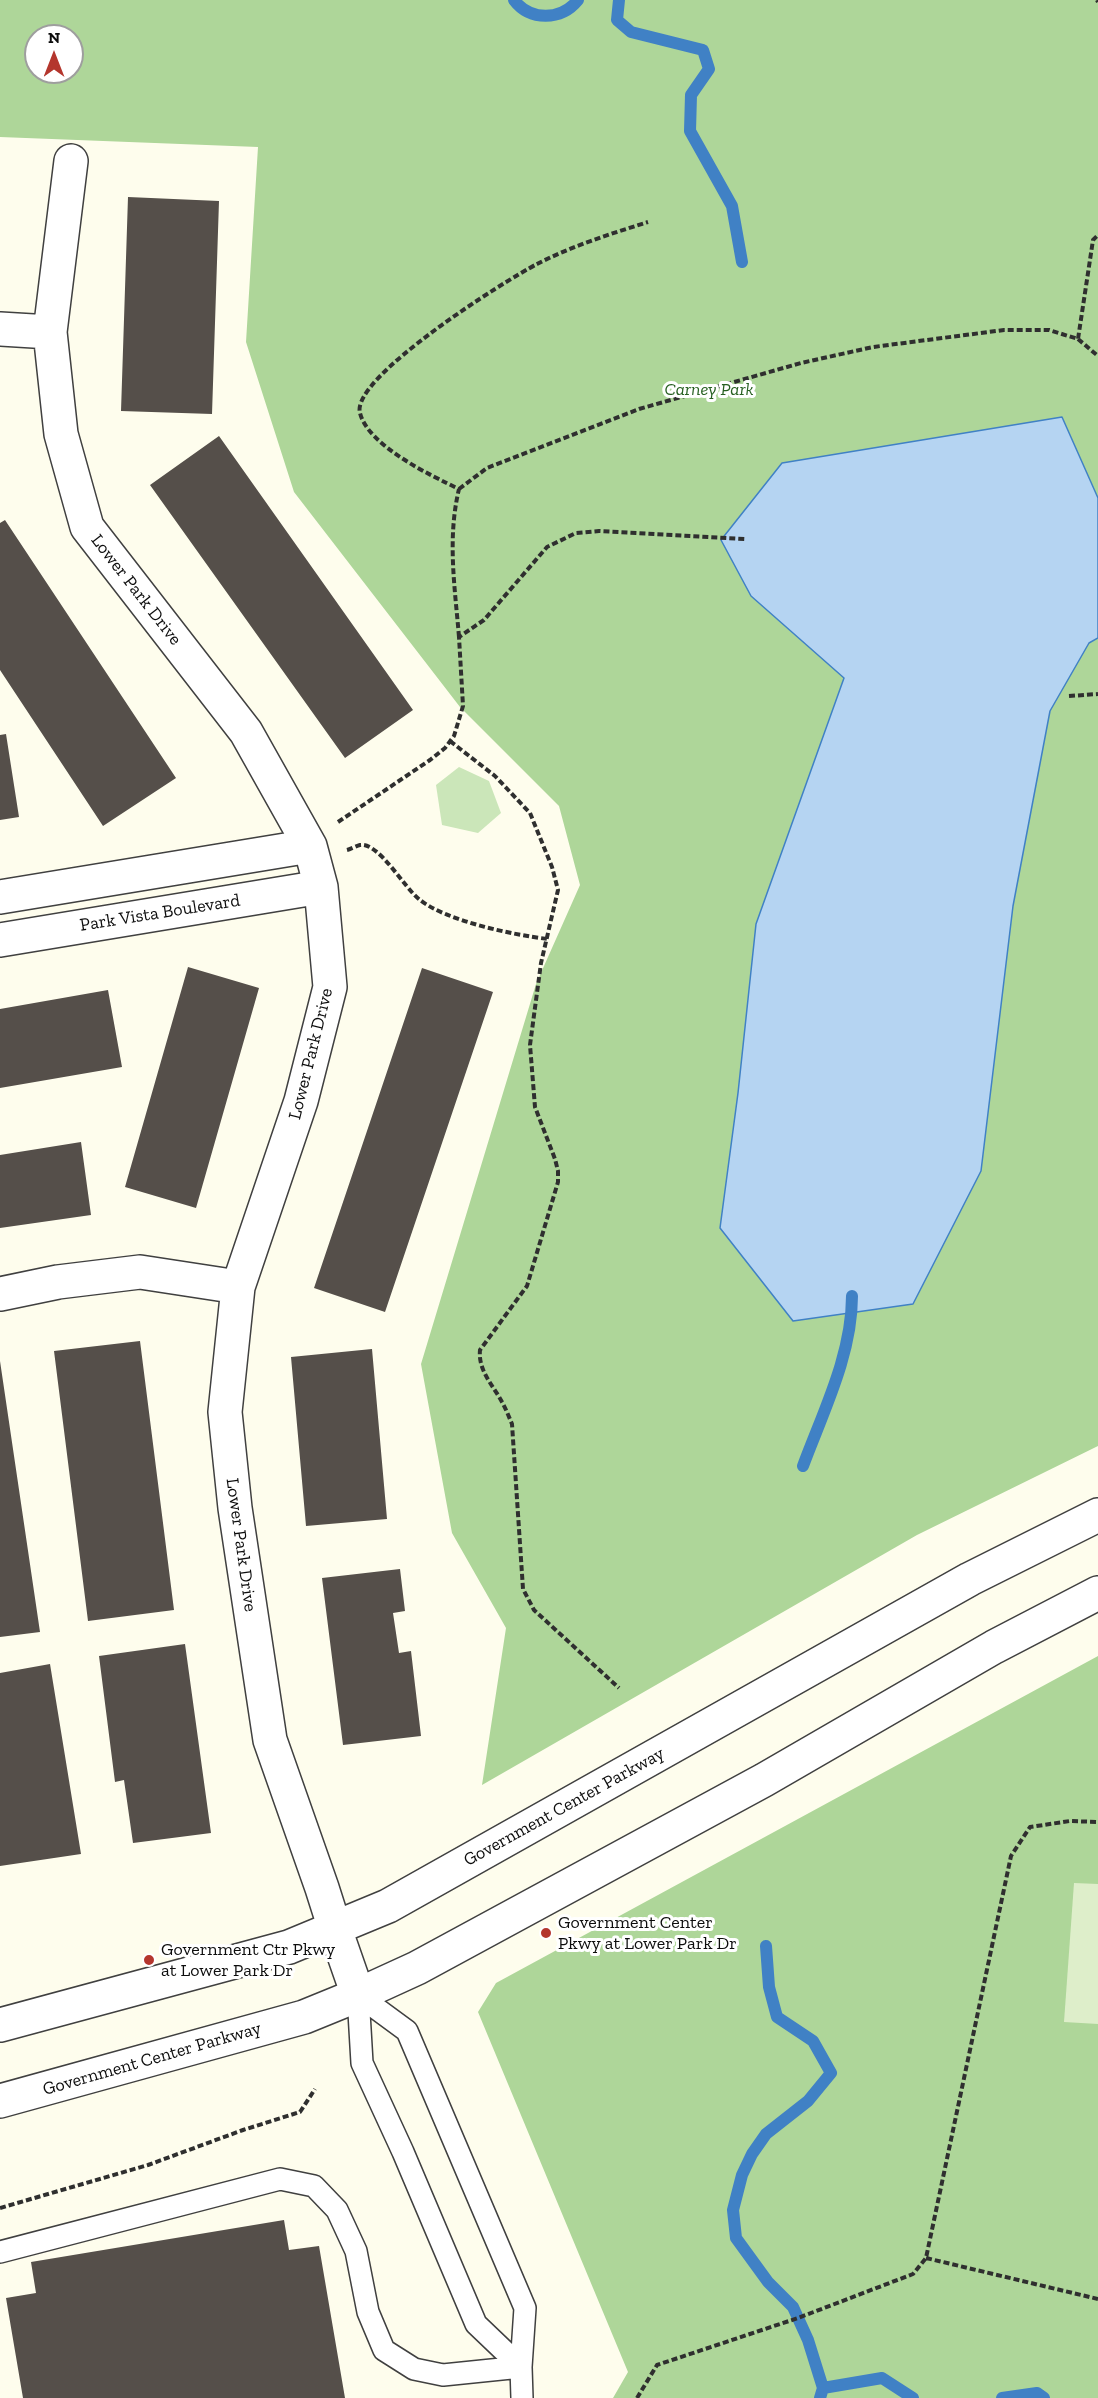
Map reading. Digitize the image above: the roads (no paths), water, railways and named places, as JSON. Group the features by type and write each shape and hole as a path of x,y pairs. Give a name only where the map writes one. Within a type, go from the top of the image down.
{"street":[{"name":"Lower Park Drive","path":"70,161 50,332 61,434 87,527 246,732 310,846 321,887 330,987 301,1101 238,1287 225,1412 235,1508 270,1740 358,1995"},
{"path":"0,328 50,332"},
{"path":"0,897 310,846"},
{"name":"Park Vista Boulevard","path":"0,940 321,887"},
{"path":"0,1294 58,1282 140,1272 238,1287"},
{"name":"Government Center Parkway","path":"0,2025 289,1947 388,1906 970,1579 1098,1515"},
{"name":"Government Center Parkway","path":"0,2101 300,2018 417,1968 703,1814 994,1647 1098,1593"}],"lane":[{"path":"358,1995 362,2063 403,2152 476,2324 521,2367"},
{"path":"358,1995 407,2031 525,2308 521,2367 522,2398"},
{"path":"0,2252 280,2179 314,2186 337,2210 356,2251 368,2312 384,2350 414,2369 443,2375 521,2367"}],"water":[{"path":"1062,417 1098,498 1098,638 1089,643 1050,711 1013,906 981,1171 913,1304 793,1321 720,1228 738,1093 756,924 844,678 751,596 721,540 782,463"}],"waterway":[{"path":"514,0 528,12 546,16 563,12 578,0"},
{"path":"619,0 617,20 631,32 703,50 709,69 691,95 690,131 732,206 742,262"},
{"path":"803,1466 842,1361 851,1318 852,1296"},
{"path":"766,1946 769,1987 777,2017 813,2041 831,2073 808,2101 766,2134 752,2154 742,2175 733,2210 736,2238 768,2282 793,2307 808,2340 823,2388 820,2398"},
{"path":"823,2388 882,2378 913,2398"},
{"path":"1002,2398 1037,2393 1044,2398"}],"place":[{"name":"Government Center Pkwy at Lower Park Dr","path":"546,1933"},
{"name":"Government Ctr Pkwy at Lower Park Dr","path":"149,1960"}],"park label":[{"name":"Carney Park","path":"709,390"}]}
